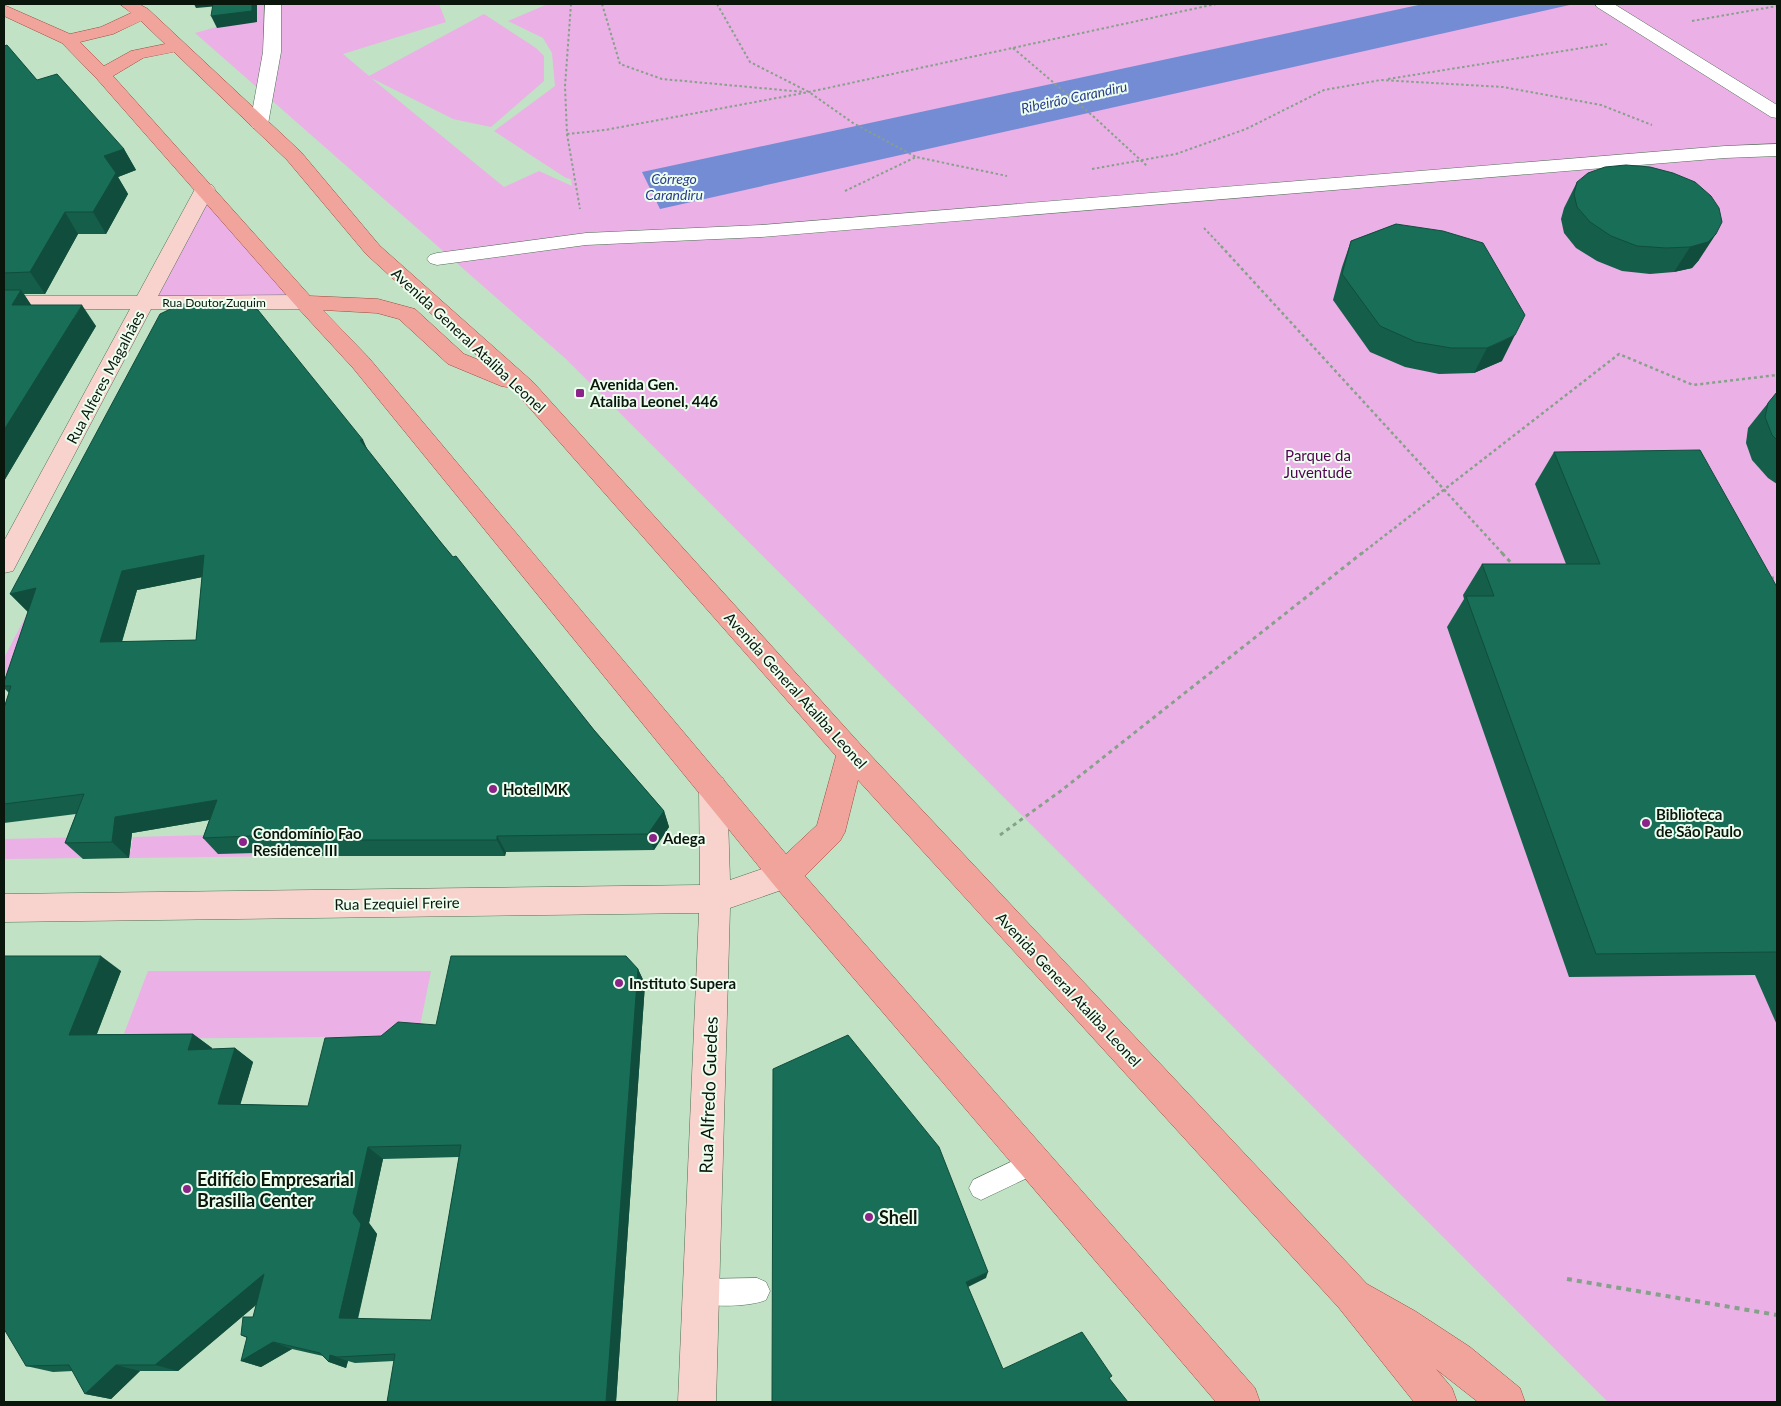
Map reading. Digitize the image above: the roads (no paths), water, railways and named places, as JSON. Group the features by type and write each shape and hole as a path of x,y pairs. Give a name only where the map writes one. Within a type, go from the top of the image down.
{"main road":[{"name":"Avenida General Ataliba Leonel","path":"135,8 294,156 373,250 524,387 851,753 1352,1295 1438,1402"},
{"path":"68,40 112,30 126,24 135,8"},
{"path":"4,10 68,40 103,75 304,302 362,363 785,875 1241,1402"},
{"path":"103,75 122,60 134,54 176,47"},
{"path":"304,302 362,304 400,311 407,314 456,359 473,368 524,387"},
{"path":"785,875 830,832 851,753"},
{"path":"1352,1295 1420,1334 1490,1387 1506,1402"}],"street":[{"path":"259,124 272,52 273,4"},
{"path":"1606,5 1777,113"},
{"path":"437,259 586,239 761,231 1705,154 1777,150"},
{"name":"Rua Alferes Magalhães","path":"4,564 205,189"},
{"name":"Rua Doutor Zuquim","path":"4,303 304,302"},
{"name":"Rua Alfredo Guedes","path":"697,1402 715,899 713,788"},
{"name":"Rua Ezequiel Freire","path":"4,908 715,899 785,875"}],"lane":[{"path":"982,1188 1034,1163"},
{"path":"701,1292 757,1291"}],"water":[{"name":"Córrego Carandiru","path":"1423,4 1574,4 660,209 642,172"}],"place":[{"name":"Avenida Gen. Ataliba Leonel, 446","path":"580,393"},
{"name":"Hotel MK","path":"493,789"},
{"name":"Biblioteca de São Paulo","path":"1646,823"},
{"name":"Adega","path":"653,838"},
{"name":"Condomínio Fao Residence III","path":"243,842"},
{"name":"Instituto Supera","path":"619,983"},
{"name":"Edifício Empresarial Brasilia Center","path":"187,1189"},
{"name":"Shell","path":"869,1217"}],"water label":[{"name":"Ribeirão Carandiru","path":"1074,97"}],"park label":[{"name":"Parque da Juventude","path":"1318,464"}]}
